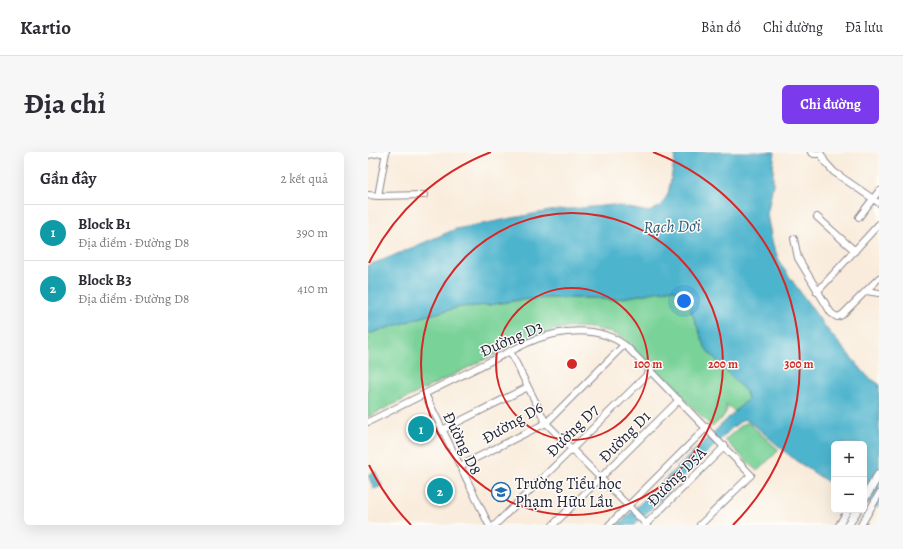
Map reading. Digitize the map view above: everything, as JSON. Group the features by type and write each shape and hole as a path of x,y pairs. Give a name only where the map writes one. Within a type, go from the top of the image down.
{"main road":[{"path":"867,494 879,474"},
{"path":"842,525 854,513"}],"street":[{"path":"368,155 386,152 378,196"},
{"path":"811,152 814,154 821,154 825,162 834,172 876,201"},
{"path":"858,217 876,201 879,191"},
{"path":"368,195 424,194"},
{"path":"817,217 855,251"},
{"path":"817,292 879,224"},
{"path":"794,239 798,258 817,292 831,313 837,317 842,315 879,278"},
{"path":"866,291 879,293"},
{"name":"Đường D3","path":"368,422 510,351 542,337 556,333 586,332 600,334 616,339 624,344 723,444"},
{"name":"Đường D6","path":"460,466 546,423 624,344"},
{"path":"510,351 546,423 645,523"},
{"name":"Đường D7","path":"495,525 651,371"},
{"path":"442,430 528,387"},
{"name":"Đường D8","path":"425,394 489,525"},
{"name":"Đường D1","path":"554,525 679,400"},
{"path":"608,525 629,507 708,429"},
{"path":"700,525 751,474 723,444"},
{"name":"Đường D5A","path":"645,523 723,444"},
{"path":"861,525 879,494"},
{"path":"842,525 847,513"}],"green space":[{"path":"673,289 681,294 688,303 706,349 746,392 748,399 735,412 726,404 727,408 725,414 712,427 624,339 613,333 601,330 575,327 550,331 526,339 368,417 368,334 460,307 489,305 518,300 551,298 595,298 611,300"},
{"path":"747,423 779,450 757,471 725,440 743,424"}],"water":[{"name":"Rạch Dơi","path":"676,152 775,152 773,184 767,215 773,245 781,265 826,328 868,377 879,384 879,508 867,502 867,441 831,441 831,484 795,460 755,426 744,419 733,427 635,525 618,525 748,399 746,392 706,349 688,303 681,294 673,289 611,300 595,298 551,298 518,300 489,305 460,307 368,334 368,265 456,229 549,211 613,205 649,212 661,206 668,194"},
{"path":"375,471 382,486 374,489 368,475"}],"place":[{"name":"Block B1","path":"421,429"},
{"name":"Block B3","path":"440,491"},
{"name":"Trường Tiểu học Phạm Hữu Lầu","path":"501,492"}]}
